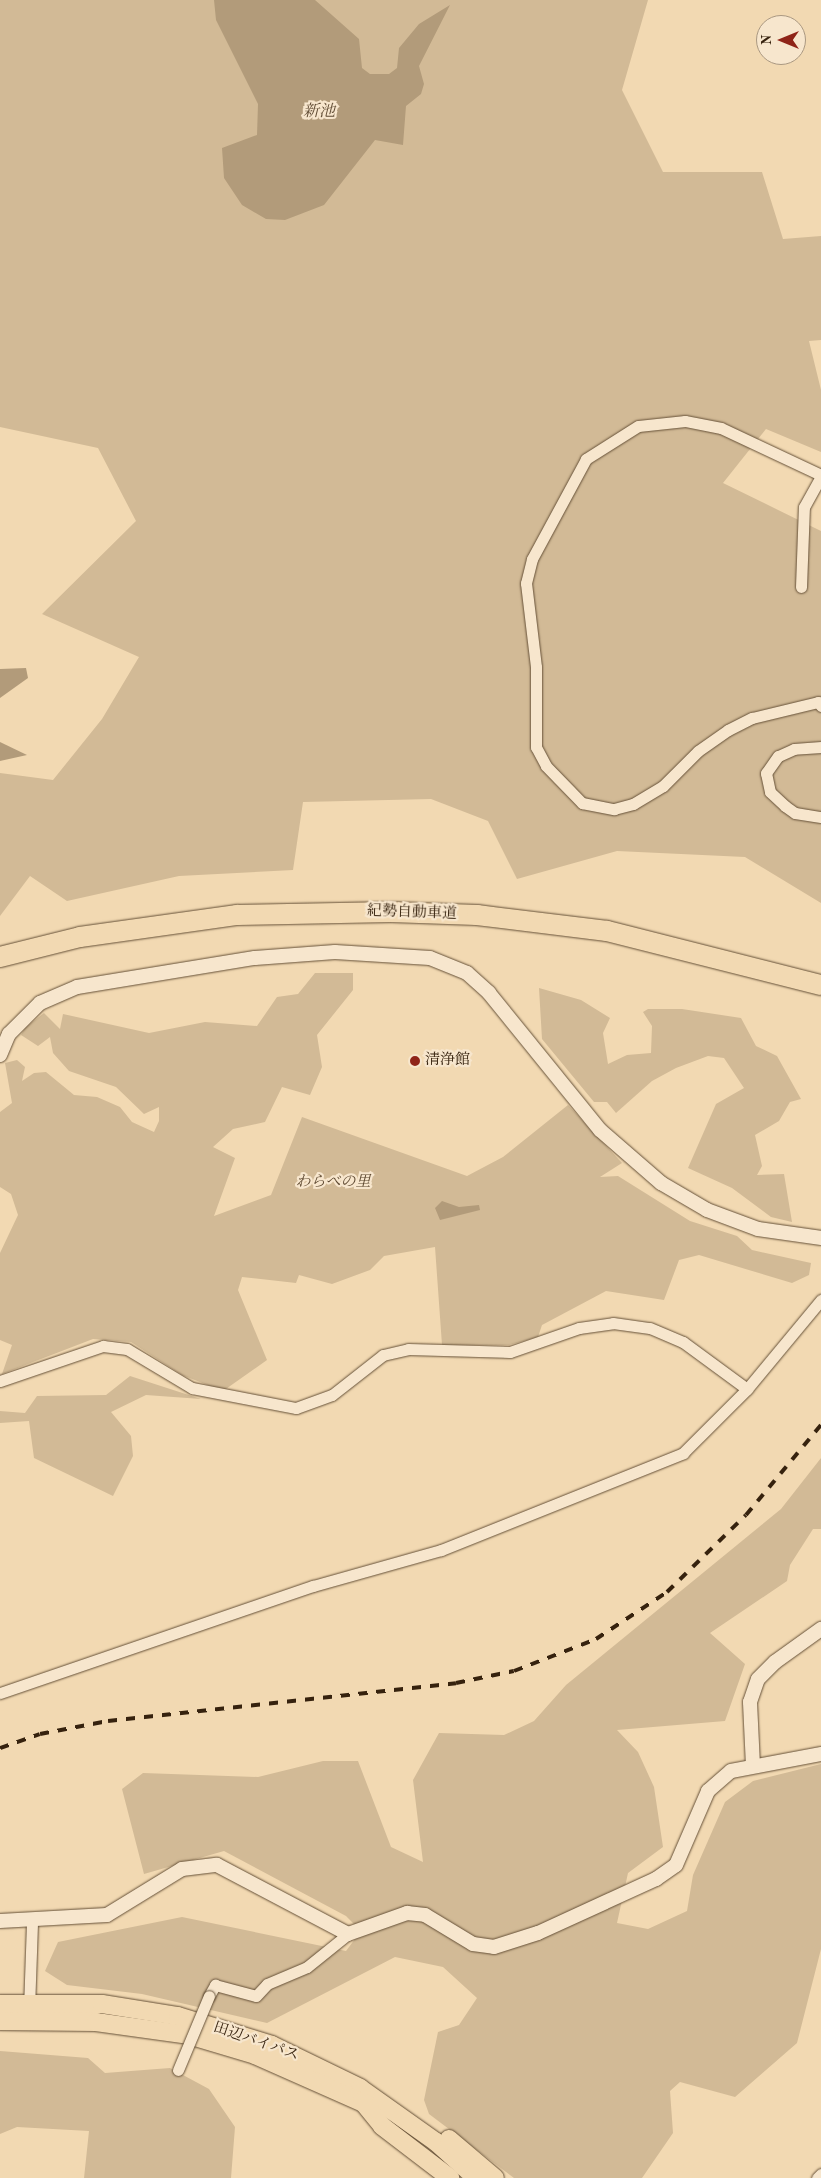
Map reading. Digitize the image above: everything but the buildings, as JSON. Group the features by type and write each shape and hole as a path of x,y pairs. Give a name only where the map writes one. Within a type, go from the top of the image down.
{"highway":[{"name":"紀勢自動車道","path":"0,956 80,938 237,914 400,912 532,920 607,931 821,985"},
{"name":"田辺バイパス","path":"0,2004 30,2002 102,2004 178,2016 323,2066 436,2142 476,2178"},
{"name":"田辺バイパス","path":"0,2021 96,2022 188,2035 255,2055 362,2101 464,2178"},
{"path":"323,2066 402,2107 496,2178"},
{"path":"362,2101 382,2126 450,2178"}],"street":[{"path":"801,587 804,507 821,476 721,428 685,421 638,426 586,459 532,558 526,583 536,667 536,747 546,766 582,803 614,809 633,804 663,786 698,751 728,730 752,718 820,703"},
{"path":"821,747 794,749 778,756 766,772 770,792 785,806 795,813 821,817"},
{"path":"0,1055 9,1034 40,1003 77,987 255,958 388,952 430,958 467,973 489,993 613,1143 661,1183 707,1210 758,1229 821,1238"},
{"path":"0,1693 313,1586 441,1550 639,1473 683,1453 747,1389 821,1300"},
{"path":"0,1381 103,1346 127,1348 192,1388 296,1408 332,1395 383,1355 408,1349 510,1352 579,1328 613,1323 650,1328 683,1342 747,1389"},
{"path":"753,1766 750,1702 758,1679 775,1662 821,1629"},
{"path":"178,2070 215,1985 256,1996 267,1984 307,1967 348,1934 406,1913 425,1915 473,1944 494,1947 538,1933 656,1879 676,1865 708,1791 731,1771 821,1754"},
{"path":"0,1921 32,1922 107,1915 182,1869 217,1865 348,1934"},
{"path":"29,2020 32,1922"},
{"path":"817,2178 821,2174"}],"green space":[{"path":"0,0 648,0 622,90 663,172 762,172 783,239 821,236 821,340 809,341 821,390 821,452 766,429 723,483 821,531 821,903 745,857 617,851 517,879 488,821 431,799 303,802 293,870 179,876 67,901 30,876 0,916 0,773 53,780 102,719 139,657 42,614 136,521 98,448 0,427"},
{"name":"わらべの里","path":"315,973 353,973 353,990 317,1035 322,1067 310,1095 282,1087 265,1122 233,1129 213,1147 235,1158 214,1216 271,1195 302,1117 467,1176 503,1157 568,1105 622,1163 600,1177 618,1176 690,1221 737,1236 752,1250 811,1263 809,1275 792,1283 699,1255 679,1260 664,1300 606,1291 542,1325 538,1337 509,1345 442,1345 435,1247 384,1256 370,1270 332,1284 299,1275 296,1283 242,1277 238,1290 267,1360 223,1391 182,1375 131,1342 93,1339 2,1374 12,1345 0,1340 0,1253 18,1215 11,1194 0,1187 0,1112 12,1103 5,1063 17,1060 25,1067 22,1081 34,1073 46,1072 74,1095 97,1097 120,1107 132,1122 154,1132 159,1121 159,1107 144,1114 116,1087 69,1071 53,1053 50,1037 38,1046 21,1035 25,1028 44,1013 60,1029 63,1014 149,1033 205,1022 257,1026 277,997 298,994"},
{"path":"539,988 581,1000 610,1018 603,1033 608,1064 627,1055 651,1053 652,1026 643,1012 648,1009 682,1009 741,1018 756,1046 777,1056 801,1099 790,1102 779,1121 755,1135 762,1166 757,1175 784,1174 792,1222 771,1217 732,1188 688,1168 716,1104 744,1088 724,1058 708,1056 676,1068 652,1081 616,1113 607,1102 594,1102 542,1039"},
{"path":"130,1376 201,1399 146,1395 111,1412 131,1436 133,1456 113,1496 34,1458 29,1421 0,1423 0,1411 25,1413 37,1396 106,1395"},
{"path":"821,1458 821,1529 813,1529 790,1565 787,1581 710,1633 745,1664 725,1721 617,1730 638,1752 654,1787 663,1847 628,1873 617,1923 648,1929 687,1911 693,1875 725,1802 753,1781 821,1764 821,1949 797,2043 735,2097 680,2082 670,2091 673,2133 642,2178 514,2178 429,2114 424,2100 438,2032 459,2025 477,1998 443,1967 395,1957 267,2023 142,1994 67,1985 45,1971 58,1942 182,1917 346,1951 361,1931 346,1916 224,1851 144,1874 122,1789 143,1773 258,1777 323,1761 358,1761 391,1847 423,1862 413,1780 439,1733 504,1735 534,1721 566,1685 781,1509"},
{"path":"0,2051 88,2058 105,2073 170,2068 209,2089 235,2127 231,2178 84,2178 89,2131 17,2127 0,2134"}],"water":[{"name":"新池","path":"214,0 315,0 359,39 362,68 370,74 389,74 397,68 399,48 419,24 450,5 419,66 424,84 421,94 406,106 403,145 375,140 324,205 285,220 266,219 242,205 224,178 222,148 257,135 258,104 216,20"},
{"path":"26,668 28,678 0,698 0,669"},
{"path":"0,742 27,755 0,761"},
{"path":"442,1201 459,1207 479,1205 480,1210 440,1220 435,1208"}],"railway":[{"path":"0,1748 40,1734 108,1721 456,1683 514,1671 596,1639 667,1592 746,1515 821,1425"}],"place":[{"name":"清浄館","path":"415,1061"}]}
